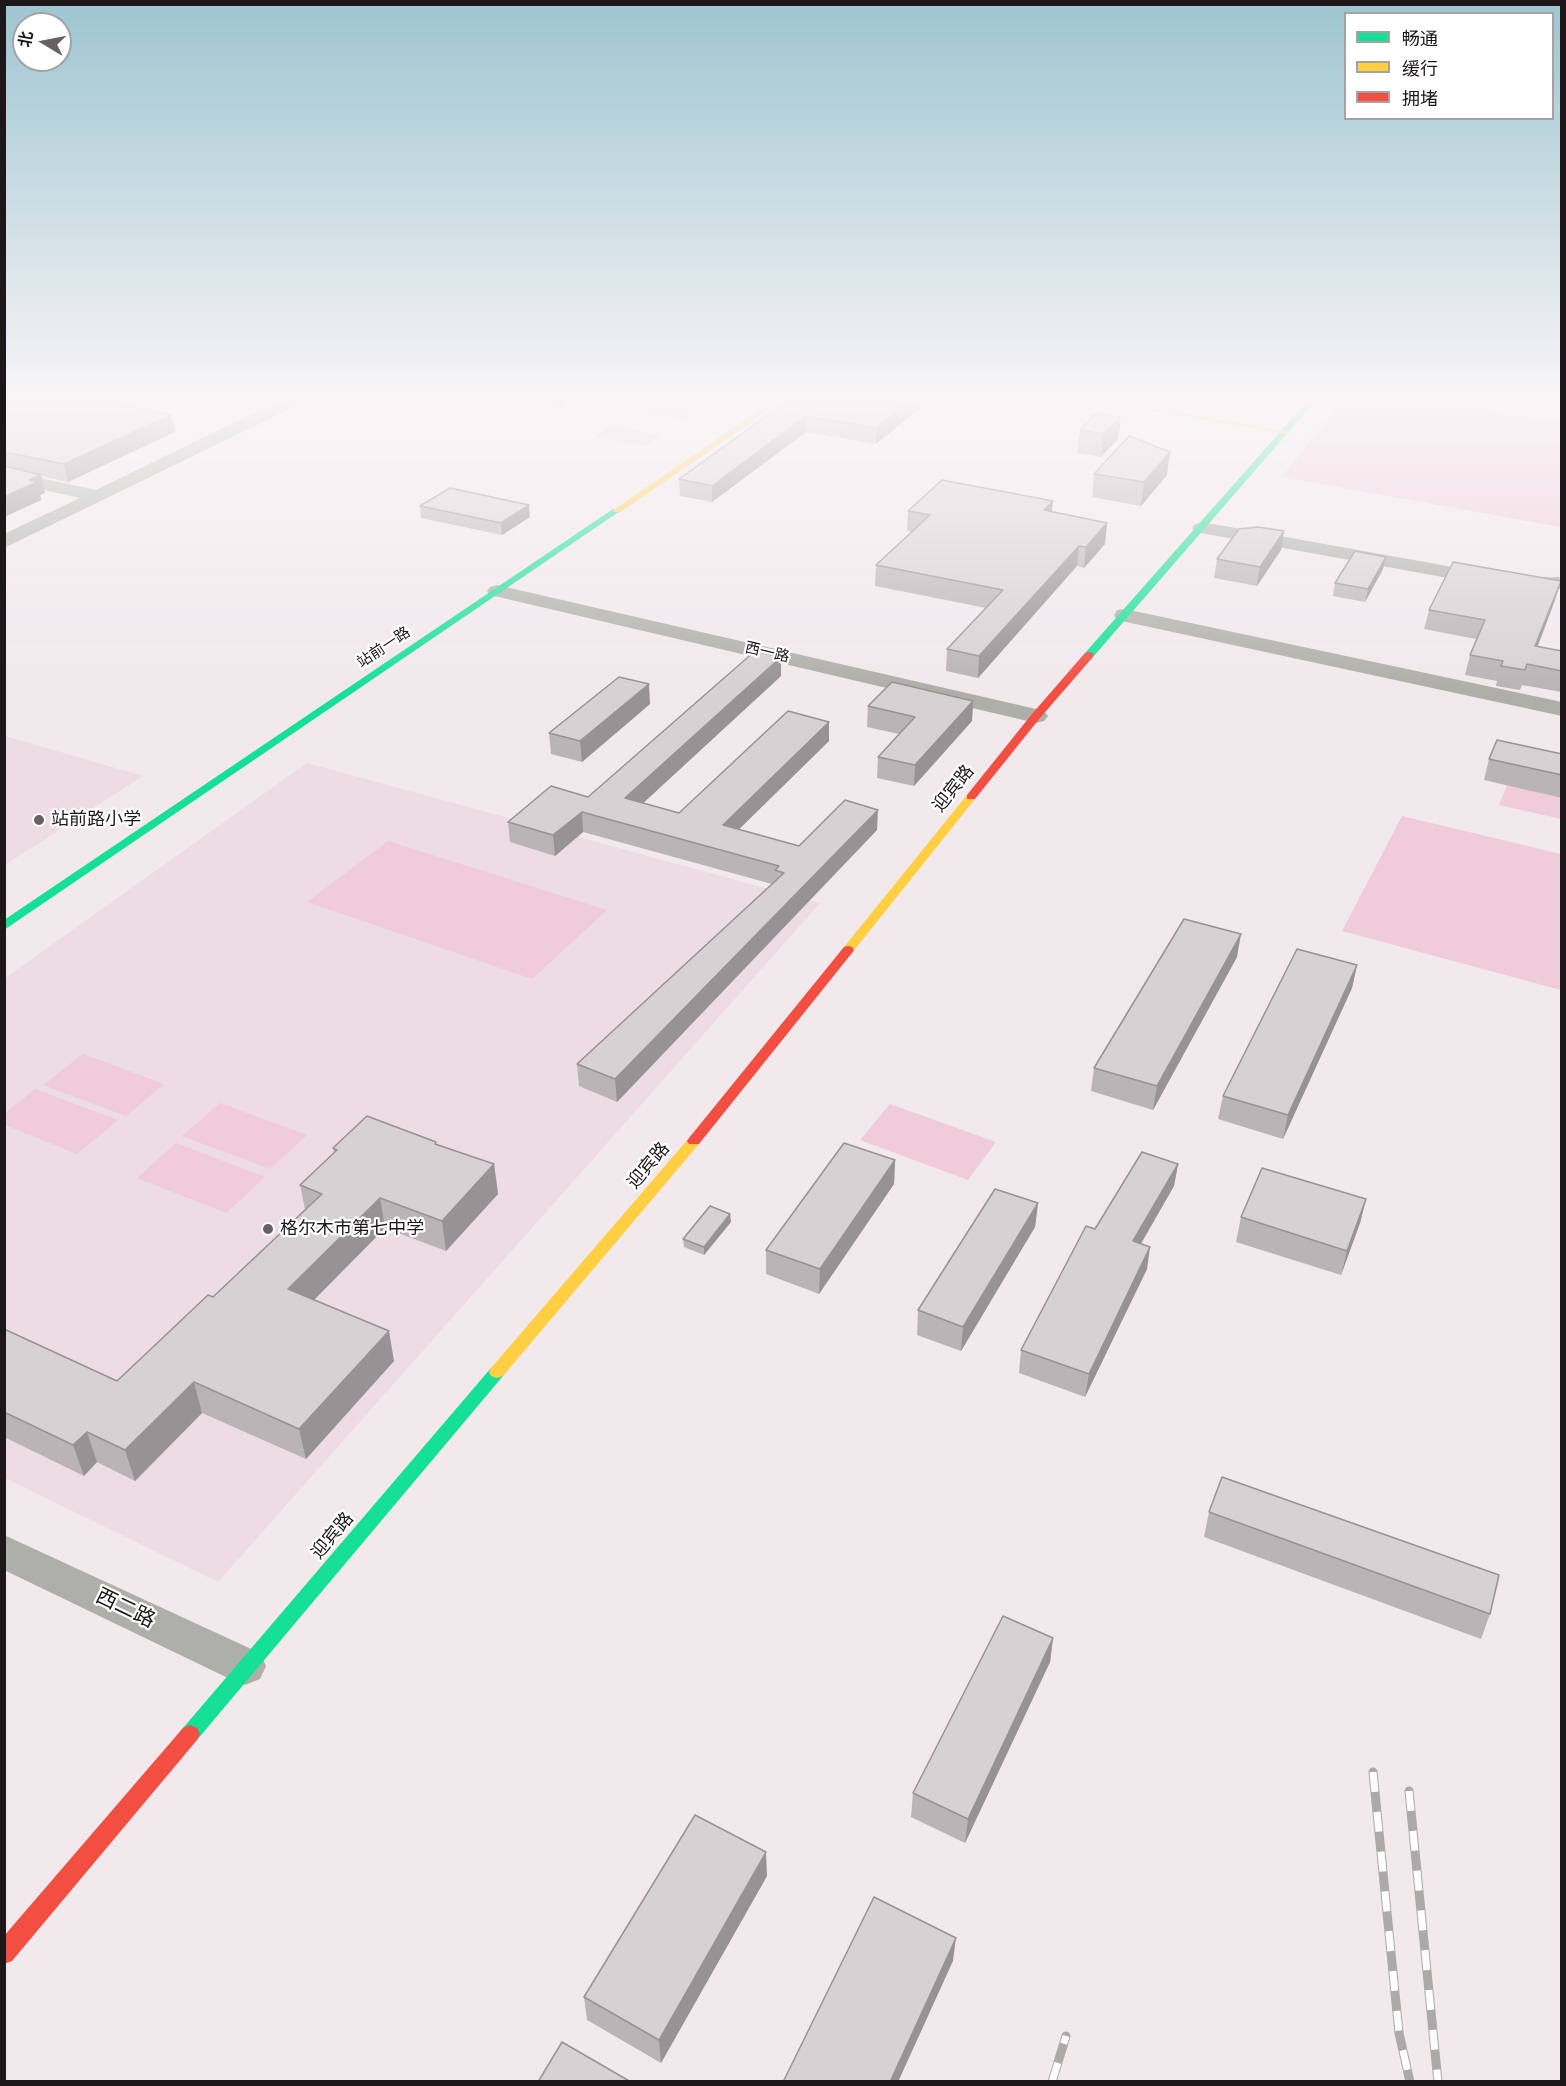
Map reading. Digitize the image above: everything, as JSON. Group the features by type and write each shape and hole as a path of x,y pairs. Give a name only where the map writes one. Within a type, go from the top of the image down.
{"main road":[{"name":"站前一路","path":"4,926 639,495"},
{"name":"迎宾路","path":"4,1953 245,1666 698,1136 1036,716 1231,495"}],"street":[{"path":"4,542 98,496"},
{"path":"1202,528 1514,584 1562,583"},
{"name":"西一路","path":"497,591 1036,716"},
{"path":"1125,615 1562,709"},
{"name":"西二路","path":"4,1551 245,1666"}],"shaded area":[{"path":"1384,495 1561,495 1561,527"},
{"name":"站前路小学","path":"5,736 143,776 5,865"},
{"name":"格尔木市第七中学","path":"307,763 820,903 218,1582 5,1478 4,979"},
{"path":"1508,783 1561,795 1561,819 1499,805"},
{"path":"1402,816 1561,854 1561,990 1342,931"},
{"path":"388,841 607,910 532,979 307,902"},
{"path":"83,1054 164,1084 126,1116 43,1085"},
{"path":"35,1089 118,1120 77,1154 5,1125 5,1113"},
{"path":"220,1103 307,1135 270,1169 182,1136"},
{"path":"890,1104 996,1142 968,1180 860,1140"},
{"path":"176,1143 265,1177 226,1213 137,1178"}],"building":[{"path":"438,495 484,495 529,505 501,523 420,506"},
{"path":"925,495 1023,495 1053,501 1044,510 1107,523 1086,547 1079,546 979,656 947,649 1003,590 876,565 930,515 908,511"},
{"path":"1258,527 1284,531 1260,567 1217,559 1239,529"},
{"path":"1355,551 1386,557 1368,589 1335,583"},
{"path":"1453,562 1561,581 1535,646 1562,651 1562,671 1527,664 1525,670 1501,666 1503,661 1470,655 1485,620 1429,610"},
{"path":"755,651 781,657 625,798 679,813 788,711 829,722 723,825 799,846 845,800 878,810 615,1079 577,1064 784,873 775,870 779,866 582,812 553,835 508,822 551,786 588,797"},
{"path":"619,677 649,684 580,741 549,733"},
{"path":"892,682 973,701 915,765 878,757 915,717 868,706"},
{"path":"1497,740 1562,754 1562,775 1489,759"},
{"path":"1184,919 1241,934 1157,1086 1094,1068"},
{"path":"1297,949 1357,965 1288,1115 1223,1096"},
{"path":"367,1116 436,1142 435,1144 494,1164 442,1221 380,1198 288,1289 389,1331 299,1429 194,1382 125,1450 87,1432 73,1445 4,1412 4,1329 117,1381 208,1295 213,1297 322,1194 300,1185 337,1150 333,1148"},
{"path":"844,1143 895,1160 820,1269 766,1250"},
{"path":"1142,1152 1178,1164 1133,1241 1150,1247 1089,1374 1021,1350 1086,1226 1095,1229"},
{"path":"1262,1168 1366,1199 1347,1251 1241,1217"},
{"path":"995,1189 1038,1203 963,1327 918,1310"},
{"path":"710,1206 730,1214 704,1247 683,1239"},
{"path":"1222,1477 1499,1575 1490,1614 1209,1512"},
{"path":"1003,1616 1053,1638 968,1819 913,1793"},
{"path":"695,1815 766,1852 659,2040 584,1997"},
{"path":"874,1897 956,1938 890,2082 783,2082"},
{"path":"562,2042 631,2082 538,2082"}],"railway":[{"path":"1373,1772 1399,2033 1410,2082"},
{"path":"1409,1791 1438,2082"},
{"path":"1052,2082 1066,2036"}],"traffic: fast":[{"path":"1089,655 1229,495"},
{"path":"4,926 616,511"},
{"path":"190,1734 497,1372"}],"traffic: slow":[{"path":"616,511 639,495"},
{"path":"848,950 971,797"},
{"path":"497,1372 694,1141"}],"traffic: jam":[{"path":"971,797 1089,655"},
{"path":"694,1141 848,950"},
{"path":"4,1953 190,1734"}],"place":[{"name":"站前路小学","path":"39,820"},
{"name":"格尔木市第七中学","path":"268,1229"}]}
